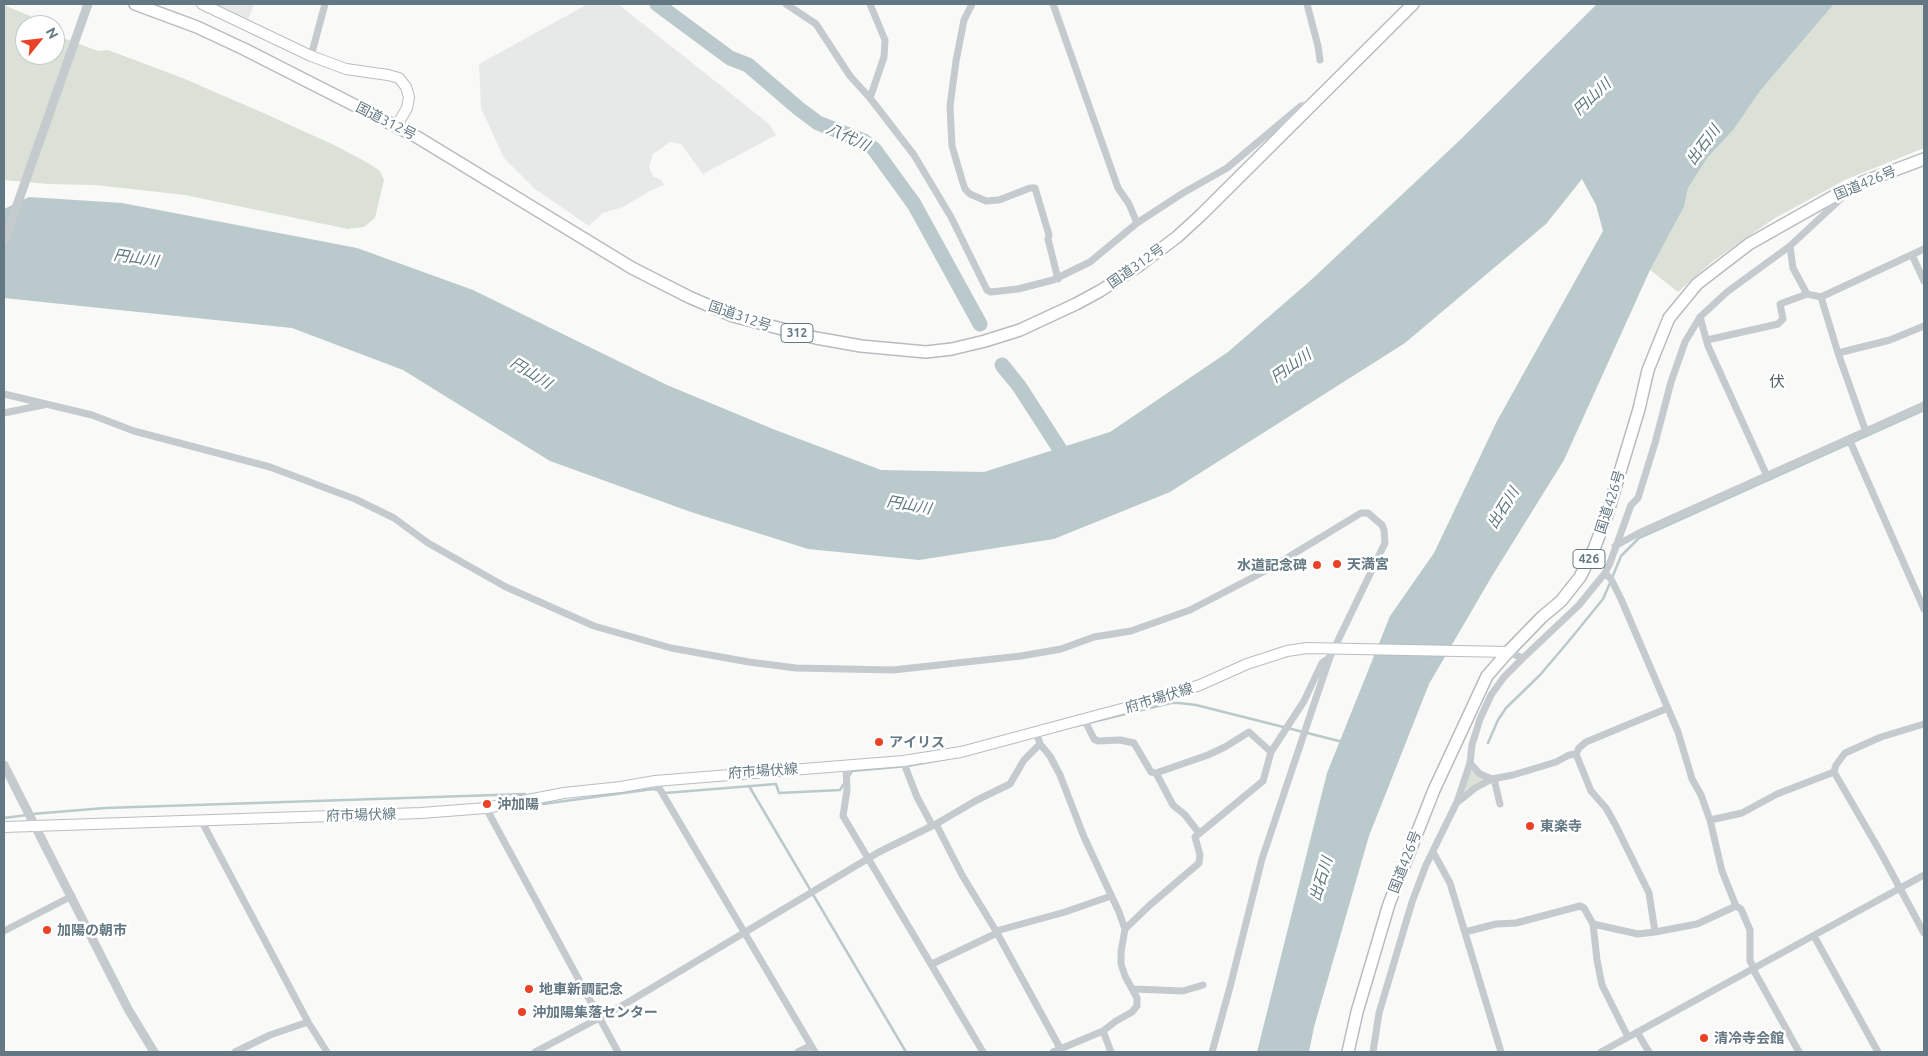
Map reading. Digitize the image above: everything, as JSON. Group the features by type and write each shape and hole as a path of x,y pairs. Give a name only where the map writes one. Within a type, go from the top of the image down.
{"highway":[{"name":"国道312号","path":"134,4 197,27 244,49 396,127 440,151 632,268 689,297 733,316 816,338 861,346 926,352 952,349 1020,330 1069,308 1121,278 1157,253 1201,215 1413,4"},
{"name":"国道426号","path":"1348,1052 1359,1004 1389,904 1450,754 1487,676 1542,617 1562,601 1580,577 1594,549 1636,418 1648,370 1669,318 1697,284 1749,244 1814,206 1855,186 1924,158"}],"main road":[{"path":"202,4 311,56 346,69 399,78 406,87 409,97 407,108 396,127"},
{"name":"府市場伏線","path":"4,827 421,813 486,808 564,793 717,774 846,766 903,760 961,752 1133,706 1200,685 1270,655 1307,648 1332,652 1345,649 1483,650 1508,652"}],"street":[{"path":"311,56 325,4"},
{"path":"786,4 816,24 850,76 870,98 914,155 951,217 987,290 991,292 1002,292 1058,279 1090,262 1138,223 1183,193 1226,168 1301,106 1311,105"},
{"path":"870,4 884,40 884,57 870,98"},
{"path":"972,4 964,20 950,106 952,146 962,180 965,189 970,194 986,201 999,200 1030,188 1035,188 1058,279"},
{"path":"1053,4 1118,188 1129,204 1138,223"},
{"path":"1307,4 1320,60"},
{"path":"4,242 87,7"},
{"path":"1373,1052 1379,1013 1412,902 1457,802 1470,763 1472,745 1480,719 1491,695 1504,677 1579,605 1605,573 1631,505 1638,498 1671,382 1685,342 1700,317 1727,292 1790,246 1855,186"},
{"path":"1790,246 1793,268 1807,294"},
{"path":"1708,340 1778,324 1783,319 1780,304 1807,294 1821,298 1924,249"},
{"path":"1912,255 1924,281"},
{"path":"1821,298 1866,432"},
{"path":"1700,317 1708,340 1708,346 1767,476"},
{"path":"1838,353 1890,340 1924,326"},
{"path":"4,394 92,416 134,431 270,467 356,499 394,518 428,543 506,587 594,626 671,648 749,662 796,668 893,670 1021,656 1061,649 1094,637 1131,631 1190,610 1267,570 1361,512 1368,513 1382,525 1385,543 1332,652 1262,859 1212,1052"},
{"path":"4,413 44,404"},
{"path":"1615,546 1639,533 1924,405"},
{"path":"1849,439 1924,609"},
{"path":"1605,573 1611,579 1621,599 1678,732 1692,779 1701,795 1710,820 1722,871 1736,906 1740,909 1750,930 1750,961 1799,1052"},
{"path":"1053,1052 1102,1032 1132,1012 1137,1006 1134,989 1125,976 1121,964 1121,952 1126,929 1150,905 1199,863 1200,855 1194,837 1264,781 1271,752 1304,701 1322,663 1332,652"},
{"path":"1508,652 1523,658"},
{"path":"1655,932 1649,893 1606,808 1591,791 1576,754 1579,748 1586,742 1668,708"},
{"path":"1084,719 1094,739 1098,741 1120,740 1134,743 1151,772 1156,773 1225,748 1249,732 1271,752"},
{"path":"1924,724 1881,738 1846,753 1836,765 1834,772 1877,845 1924,933"},
{"path":"1036,731 1040,744 1050,756 1060,775 1084,837 1126,929"},
{"path":"536,1052 598,1019 879,852 1010,784 1024,760 1040,744"},
{"path":"1457,802 1475,788 1493,779 1513,775 1576,754"},
{"path":"903,760 914,790 1060,1048"},
{"path":"1470,763 1480,774 1493,779"},
{"path":"4,765 128,1009 154,1052"},
{"path":"846,766 843,816 983,1052"},
{"path":"1710,820 1742,813 1776,794 1834,772"},
{"path":"1156,773 1173,805 1185,815 1198,833"},
{"path":"1493,779 1500,804"},
{"path":"655,781 815,1052"},
{"path":"486,808 598,1019 618,1052"},
{"path":"201,820 308,1022 327,1052"},
{"path":"1433,852 1450,882 1501,1052"},
{"path":"1601,1052 1924,875"},
{"path":"4,932 72,896"},
{"path":"932,964 996,932 1065,912 1111,896"},
{"path":"1465,932 1496,924 1516,923 1580,906 1584,908 1593,924 1596,960 1602,985 1628,1037"},
{"path":"1593,924 1638,934 1655,932 1697,924 1736,906"},
{"path":"1814,936 1878,1052"},
{"path":"1134,989 1183,990 1203,986"},
{"path":"235,1052 270,1034 308,1022"},
{"path":"1102,1032 1111,1052"},
{"path":"1637,1032 1649,1052"},
{"path":"798,1052 810,1046"}],"shaded area":[{"path":"213,4 254,4 248,20"},
{"path":"588,4 618,4 769,124 776,135 703,174 681,144 670,142 653,154 649,167 653,176 661,180 664,185 623,207 603,213 589,226 535,189 504,158 481,108 479,64"},
{"path":"1834,4 1924,4 1924,148 1847,179 1775,218 1713,261 1678,292 1650,270 1684,207 1688,188 1708,157 1734,129 1760,91"},
{"path":"4,5 28,15 15,15 15,65 65,65 65,39 98,51 108,50 185,79 334,145 380,171 384,180 375,218 364,227 348,229 185,195 95,185 48,184 4,180"},
{"path":"1471,770 1485,780 1463,793"}],"water":[{"path":"1597,4 1834,4 1760,91 1734,129 1708,157 1688,188 1684,207 1650,270 1564,460 1492,576 1429,684 1369,836 1314,1027 1309,1052 1257,1052 1327,773 1390,616 1434,553 1497,421 1603,231 1596,205 1582,179 1546,224 1405,343 1170,492 1054,539 919,560 808,549 691,512 550,461 403,370 292,328 4,298 4,209 29,197 122,203 357,248 473,290 667,385 773,429 881,470 984,472 1110,432 1228,352 1310,281 1459,141"}],"waterway":[{"name":"八代川","path":"657,4 730,58 748,65 818,123 864,141 874,149 914,204 980,324"},
{"name":"八代川","path":"1002,365 1019,386 1070,465"},
{"path":"1612,578 1621,556 1639,538 1924,410"},
{"path":"1488,743 1498,720 1506,708 1540,675 1568,642 1603,599 1610,583"},
{"path":"1076,726 1171,703 1179,703 1196,705 1343,742"},
{"path":"849,776 852,771 908,766 945,759"},
{"path":"665,793 776,784 779,793 840,790 845,782"},
{"path":"749,786 906,1052"},
{"path":"543,804 653,789 658,790"},
{"path":"32,814 105,808 525,794"},
{"path":"4,818 27,815"}],"place":[{"name":"天満宮","path":"1337,564"},
{"name":"水道記念碑","path":"1317,565"},
{"name":"アイリス","path":"879,742"},
{"name":"沖加陽","path":"487,804"},
{"name":"東楽寺","path":"1530,826"},
{"name":"加陽の朝市","path":"47,930"},
{"name":"地車新調記念","path":"529,989"},
{"name":"沖加陽集落センター","path":"522,1012"},
{"name":"清冷寺会館","path":"1704,1038"}],"district":[{"name":"伏","path":"1777,382"}],"water label":[{"name":"円山川","path":"1592,97"},
{"name":"出石川","path":"1703,145"},
{"name":"円山川","path":"136,258"},
{"name":"円山川","path":"1291,366"},
{"name":"円山川","path":"531,373"},
{"name":"円山川","path":"909,505"},
{"name":"出石川","path":"1503,508"},
{"name":"出石川","path":"1321,879"}]}
